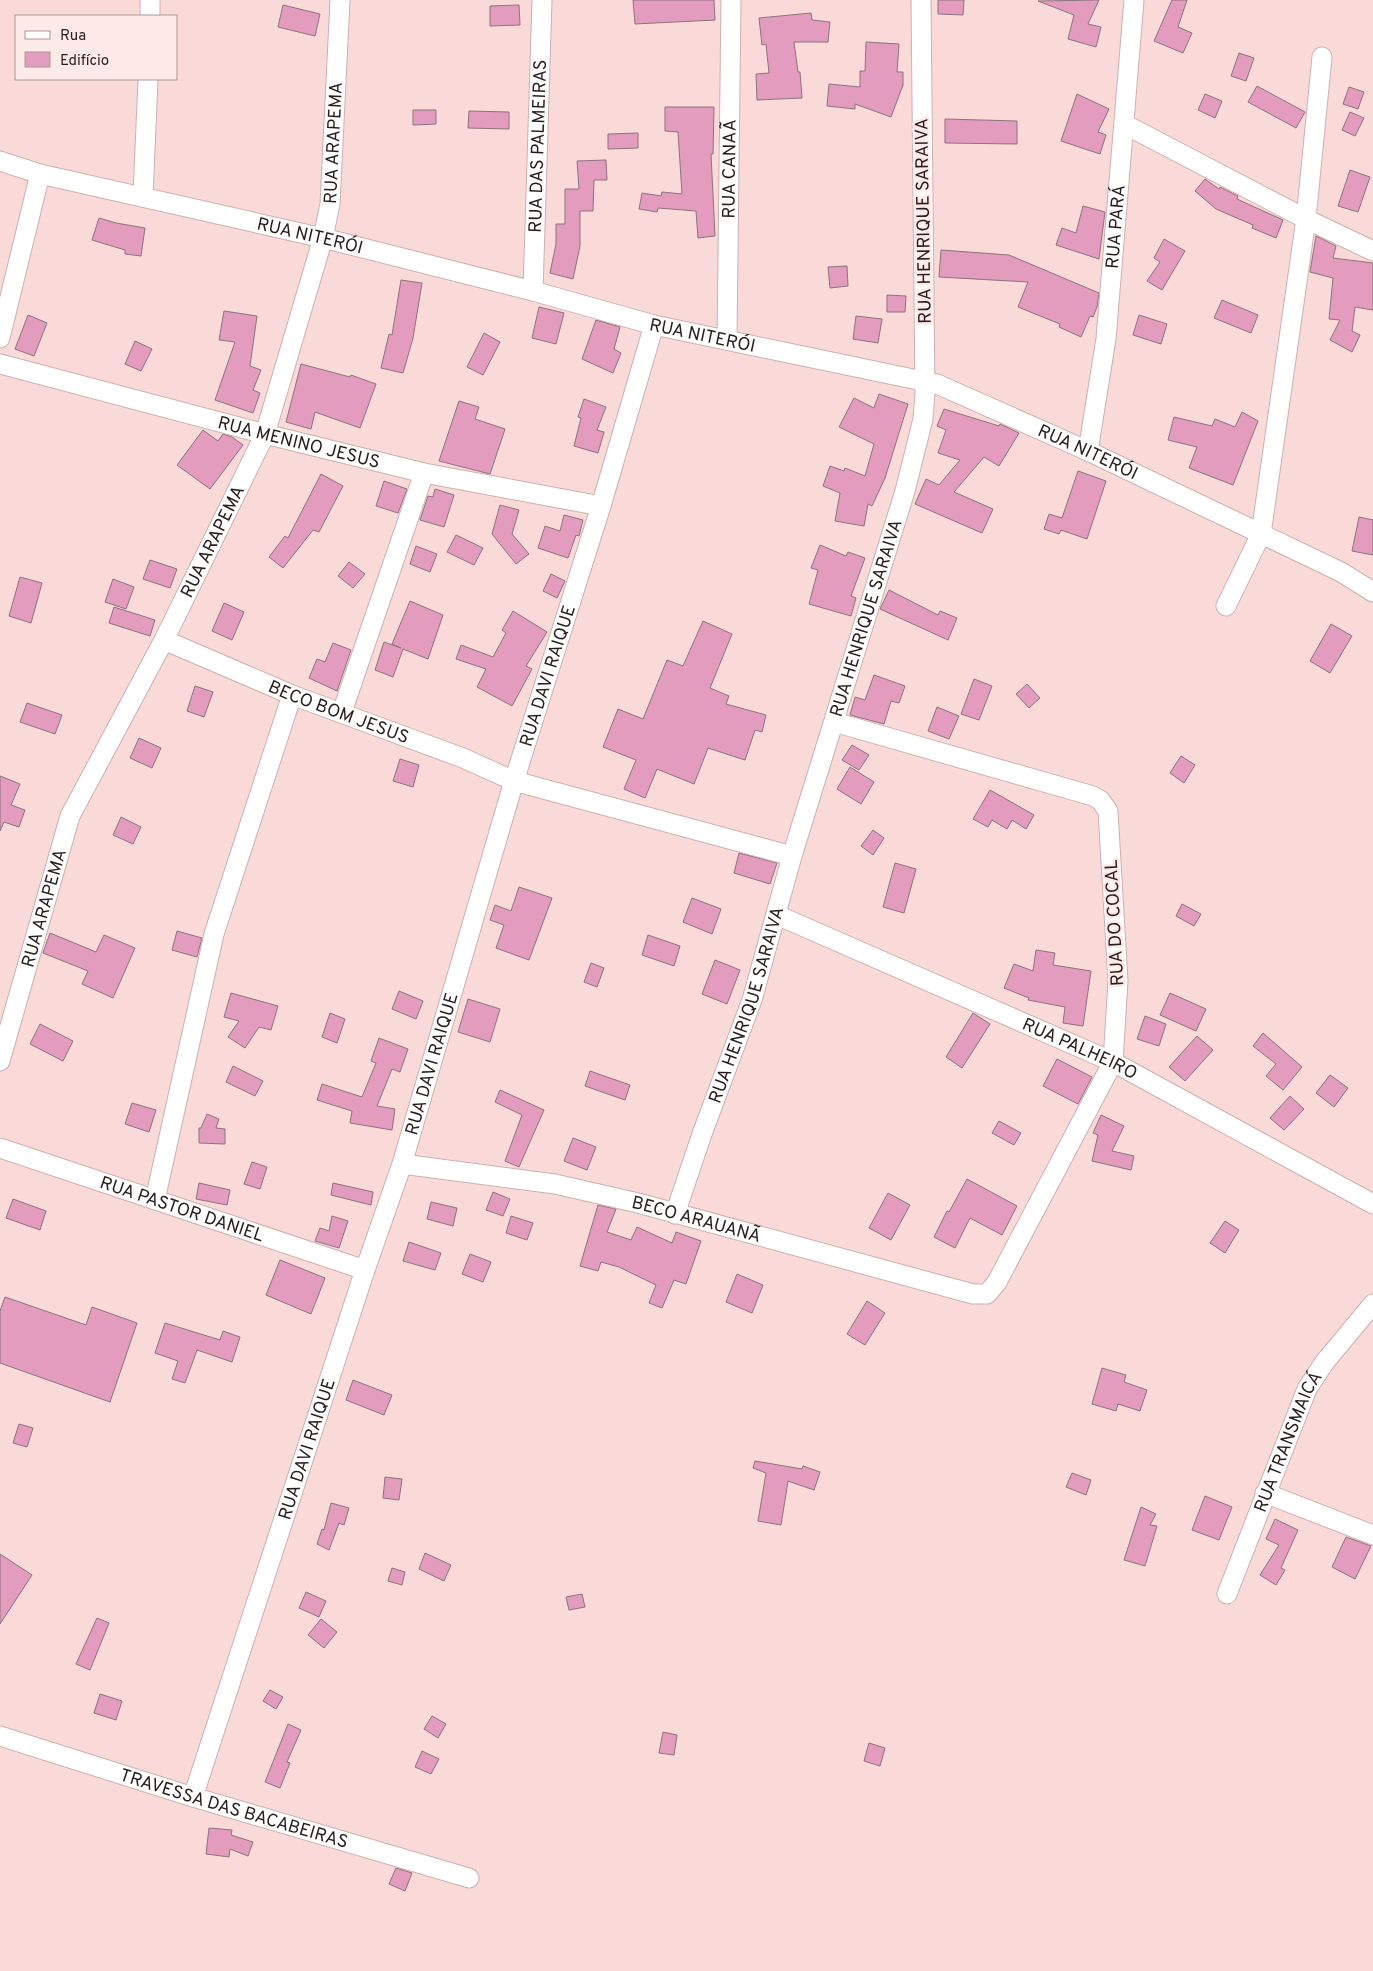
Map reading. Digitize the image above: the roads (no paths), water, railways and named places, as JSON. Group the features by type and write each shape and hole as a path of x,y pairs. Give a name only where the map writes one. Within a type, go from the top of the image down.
{"street":[{"path":"150,0 150,15"},
{"name":"RUA ARAPEMA","path":"0,1061 70,816 164,640 265,434 323,238 330,204 340,0"},
{"name":"RUA DAS PALMEIRAS","path":"533,291 542,0"},
{"name":"RUA CANAÃ","path":"727,339 732,0"},
{"name":"RUA HENRIQUE SARAIVA","path":"675,1214 702,1134 752,1000 792,856 905,491 923,418 925,380 920,0"},
{"name":"RUA PARÁ","path":"1088,451 1106,339 1126,125 1134,0"},
{"path":"1226,606 1261,534 1306,218 1322,57"},
{"path":"143,196 148,80"},
{"path":"1126,125 1373,251"},
{"name":"RUA NITERÓI","path":"0,161 40,174 323,238 533,291 654,325 925,380 1088,451 1340,572 1373,592"},
{"path":"0,338 40,174"},
{"name":"RUA DAVI RAIQUE","path":"193,1797 365,1270 402,1164 514,781 601,506 654,325"},
{"name":"RUA MENINO JESUS","path":"0,364 265,434 424,473 601,506"},
{"path":"342,712 424,473"},
{"name":"BECO BOM JESUS","path":"164,640 292,695 463,758 514,781 792,856"},
{"path":"155,1200 214,934 292,695"},
{"name":"RUA DO COCAL","path":"834,722 1092,796 1106,806 1108,811 1118,981 1114,1062 998,1282 987,1294"},
{"name":"RUA PALHEIRO","path":"777,915 1114,1062 1373,1204"},
{"name":"RUA PASTOR DANIEL","path":"0,1148 365,1270"},
{"name":"BECO ARAUANÃ","path":"402,1164 555,1184 638,1203 973,1294 987,1294"},
{"name":"RUA TRANSMAICÁ","path":"1227,1594 1307,1389 1324,1363 1373,1304"},
{"path":"1265,1493 1373,1535"},
{"name":"TRAVESSA DAS BACABEIRAS","path":"0,1736 193,1797 469,1878"}]}
